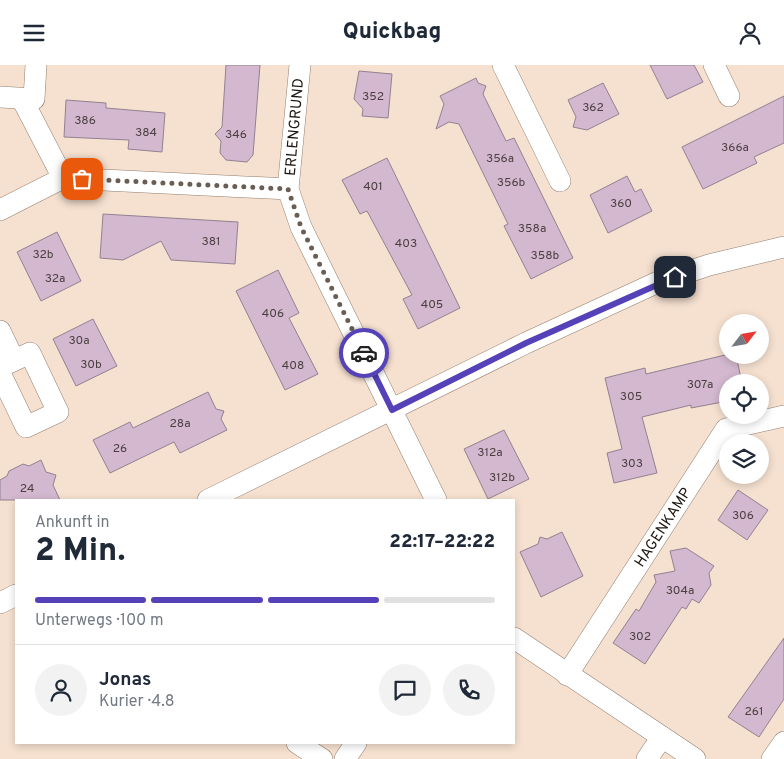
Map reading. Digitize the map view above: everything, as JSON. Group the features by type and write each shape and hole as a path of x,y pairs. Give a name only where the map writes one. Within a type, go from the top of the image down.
{"street":[{"path":"0,97 34,99 36,65"},
{"name":"ERLENGRUND","path":"300,65 288,189 301,227 392,410"},
{"path":"502,65 560,181"},
{"path":"714,65 729,96"},
{"path":"22,99 63,178"},
{"name":"ERLENGRUND","path":"0,210 63,178 288,189"},
{"path":"210,499 526,343 658,282 709,265 784,247"},
{"path":"0,331 5,367"},
{"path":"392,410 436,499"},
{"name":"HAGENKAMP","path":"567,675 726,429 784,416"},
{"path":"0,603 15,596"},
{"path":"515,639 695,759"},
{"path":"647,759 662,737"},
{"path":"772,759 784,742"},
{"path":"299,744 322,759"},
{"path":"345,759 355,744"}],"building":[{"path":"226,65 260,65 253,155 247,162 226,160 220,153 221,141 215,134 222,127"},
{"path":"650,65 694,65 703,82 667,99"},
{"path":"359,71 392,74 388,118 362,116 363,109 354,99"},
{"path":"476,78 478,83 486,86 483,94 506,141 514,138 573,258 531,279 504,226 508,224 459,124 449,122 436,129 444,104 440,96"},
{"path":"603,83 619,114 587,130 573,127 576,117 568,100"},
{"path":"784,96 784,143 754,157 757,163 703,189 682,147"},
{"path":"66,100 106,103 106,108 165,113 162,152 128,149 129,140 64,137"},
{"path":"387,158 460,308 418,329 403,299 412,295 367,211 360,214 342,180"},
{"path":"627,176 635,192 641,189 652,211 608,233 590,195"},
{"path":"103,214 238,222 235,264 171,260 161,241 123,260 100,258"},
{"path":"57,232 81,281 41,301 17,252"},
{"path":"278,270 299,313 289,318 318,374 285,390 236,291"},
{"path":"93,319 117,366 76,386 53,339"},
{"path":"719,356 719,364 738,364 740,374 719,374 719,403 691,408 691,405 642,417 657,473 614,483 607,453 622,449 605,378 645,368 646,374"},
{"path":"208,392 216,409 224,411 221,419 227,430 180,453 174,442 110,473 93,440 130,422 133,428"},
{"path":"504,430 529,479 488,499 464,449"},
{"path":"41,460 46,472 56,475 53,485 60,499 0,500 0,480 7,476 9,471 23,464 29,466"},
{"path":"738,490 768,510 747,540 718,520"},
{"path":"562,532 583,576 541,597 520,552 538,544 540,537 547,539"},
{"path":"686,548 714,566 709,573 711,585 699,603 692,599 686,609 682,607 645,664 613,643 636,609 639,611 656,582 654,575 675,571 670,551"},
{"path":"784,638 784,699 759,737 728,717"}],"way so far":[{"path":"82,179 288,189 301,227 364,353"}],"route":[{"path":"364,353 392,410 526,343 658,282 675,277"}]}
